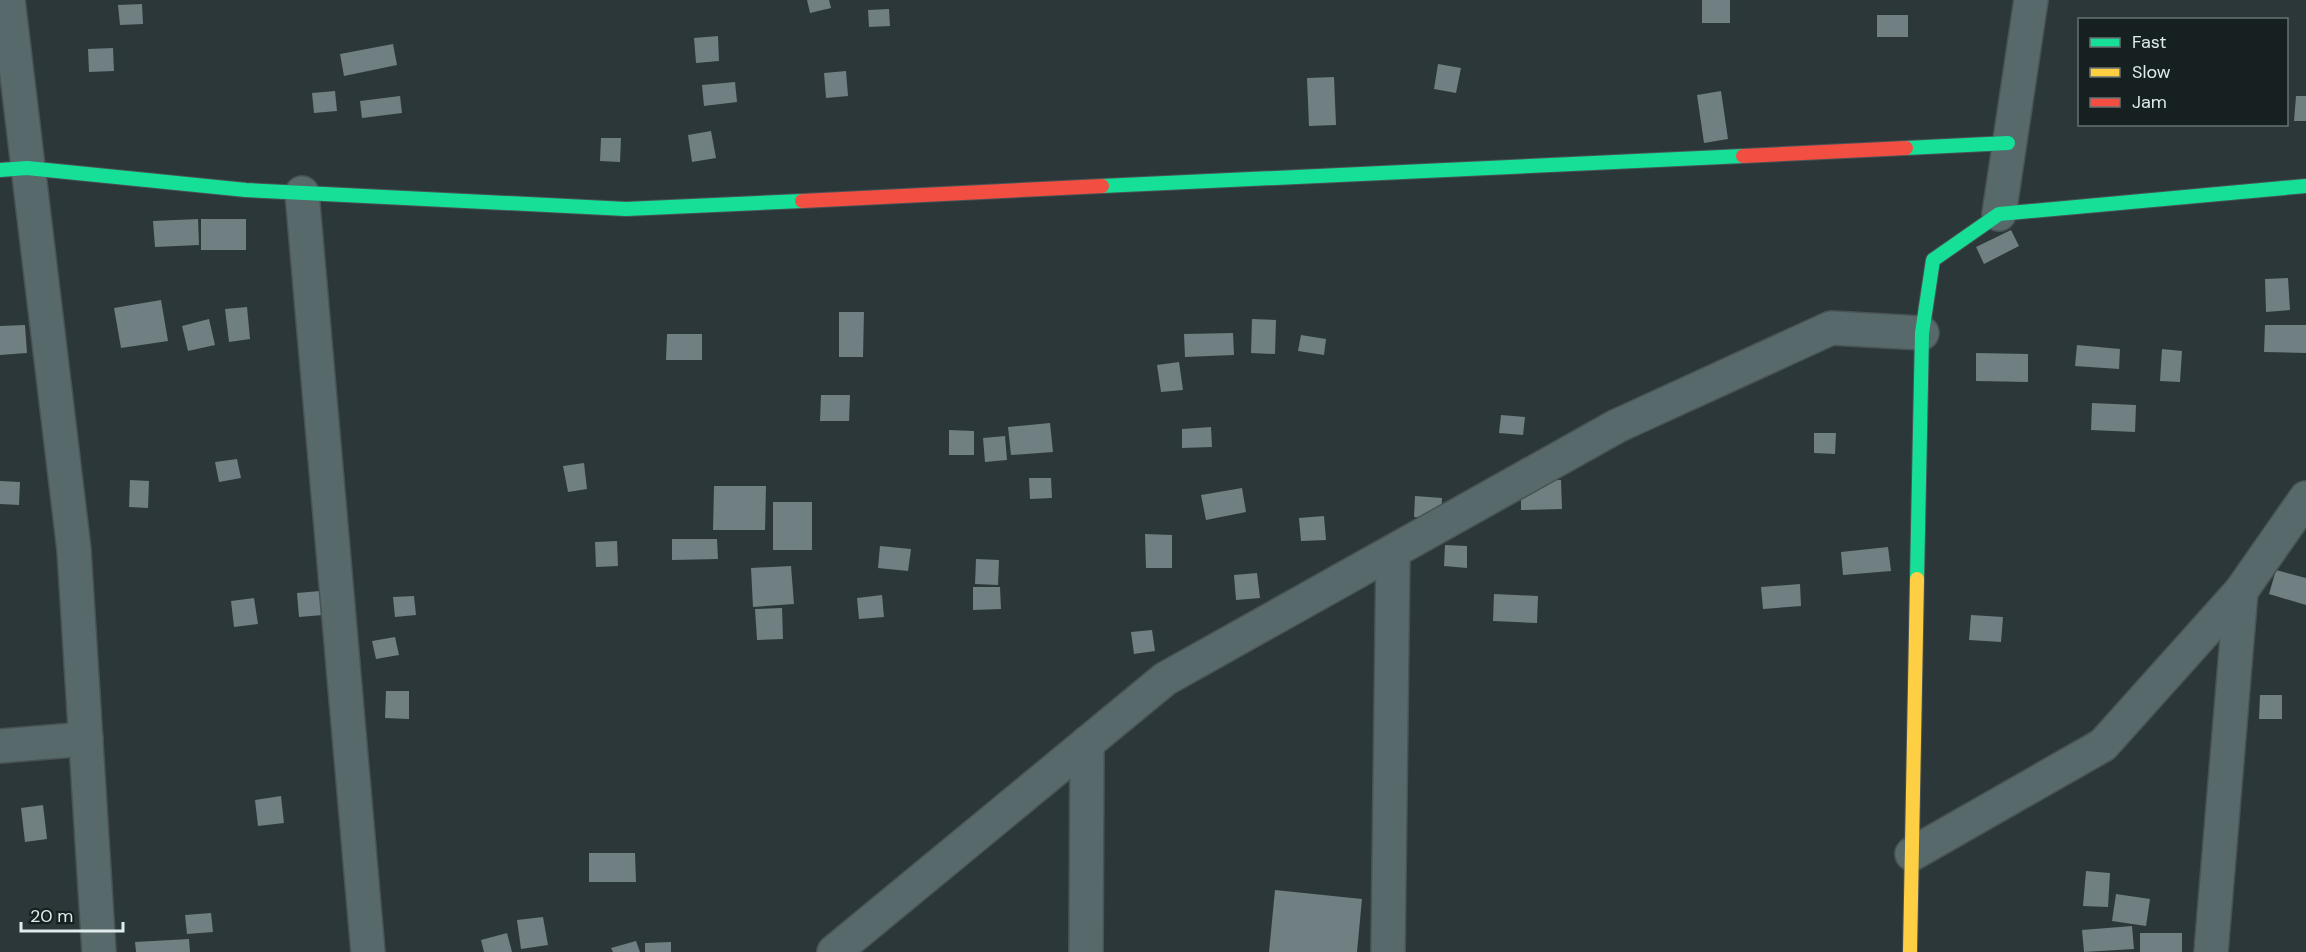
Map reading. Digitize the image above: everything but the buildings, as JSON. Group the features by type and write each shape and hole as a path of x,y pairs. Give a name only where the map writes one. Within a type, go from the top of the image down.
{"street":[{"path":"8,0 13,169 74,550 99,952"},
{"path":"1999,214 2031,0"},
{"path":"13,169 302,193 626,210 2008,143"},
{"path":"1910,952 1922,333 1933,260 1999,214 2306,186"},
{"path":"302,193 368,952"},
{"path":"834,952 1165,680 1617,426 1831,328 1922,333"},
{"path":"1912,854 2103,745 2241,591 2306,498"},
{"path":"1388,952 1393,552"},
{"path":"2211,952 2241,591"},
{"path":"0,746 86,740"},
{"path":"1086,952 1087,743"}],"traffic: fast":[{"path":"1906,148 2008,143"},
{"path":"1102,186 1743,156"},
{"path":"0,170 27,168 246,190 626,209 802,201"},
{"path":"1917,579 1922,333 1933,260 1999,214 2306,186"}],"traffic: slow":[{"path":"1910,952 1917,579"}],"traffic: jam":[{"path":"1743,156 1906,148"},
{"path":"802,201 1102,186"}]}
